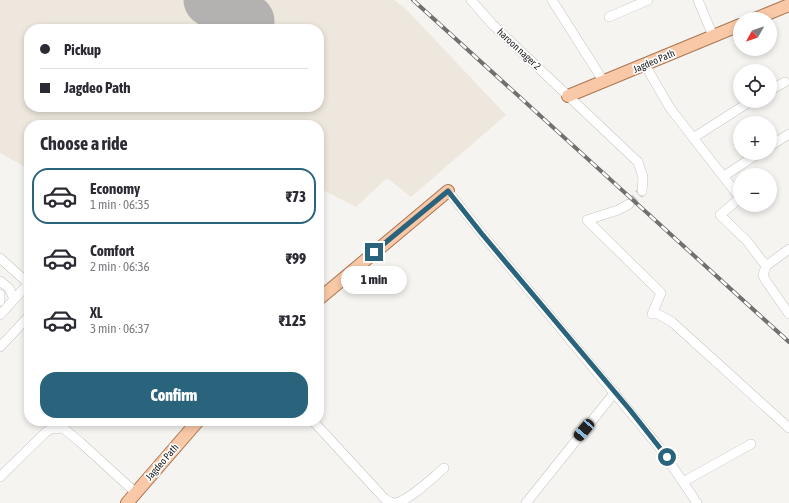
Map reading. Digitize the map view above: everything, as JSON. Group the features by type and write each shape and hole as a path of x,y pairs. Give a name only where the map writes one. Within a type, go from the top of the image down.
{"main road":[{"path":"772,12 789,5"},
{"name":"Jagdeo Path","path":"568,96 733,28"},
{"path":"324,295 448,191"},
{"name":"Jagdeo Path","path":"127,503 194,426"}],"street":[{"name":"haroon nager 2","path":"471,0 492,24 638,162 643,177 642,191"},
{"path":"552,0 604,82"},
{"path":"609,17 648,0"},
{"path":"698,0 714,36"},
{"path":"645,65 661,94 740,198 720,215 747,241 766,266"},
{"path":"777,86 785,82"},
{"path":"693,138 740,108"},
{"path":"777,142 789,134"},
{"path":"724,176 748,160"},
{"path":"448,191 660,448 697,503"},
{"path":"630,204 618,210 587,220 661,293 652,314 658,314 672,322 789,428"},
{"path":"789,249 766,266 763,275 789,314"},
{"path":"0,258 24,280"},
{"path":"0,281 9,288 14,300"},
{"path":"1,313 24,289"},
{"path":"0,294 0,301"},
{"path":"0,347 24,321"},
{"path":"526,503 615,392"},
{"path":"0,477 39,437 56,426"},
{"path":"61,426 136,493"},
{"path":"318,426 384,498 390,502 394,503 406,498 444,468"},
{"path":"683,482 751,444"}],"shaded area":[{"path":"0,0 394,0 405,8 506,115 411,197 387,178 356,207 324,191 324,120 24,120 24,166 0,153"}],"runway":[{"path":"210,0 248,21"}],"tunnel":[{"path":"629,204 642,191"}],"railway":[{"path":"413,0 789,342"}],"route":[{"path":"374,252 448,191 528,290 630,410 667,457"}]}
